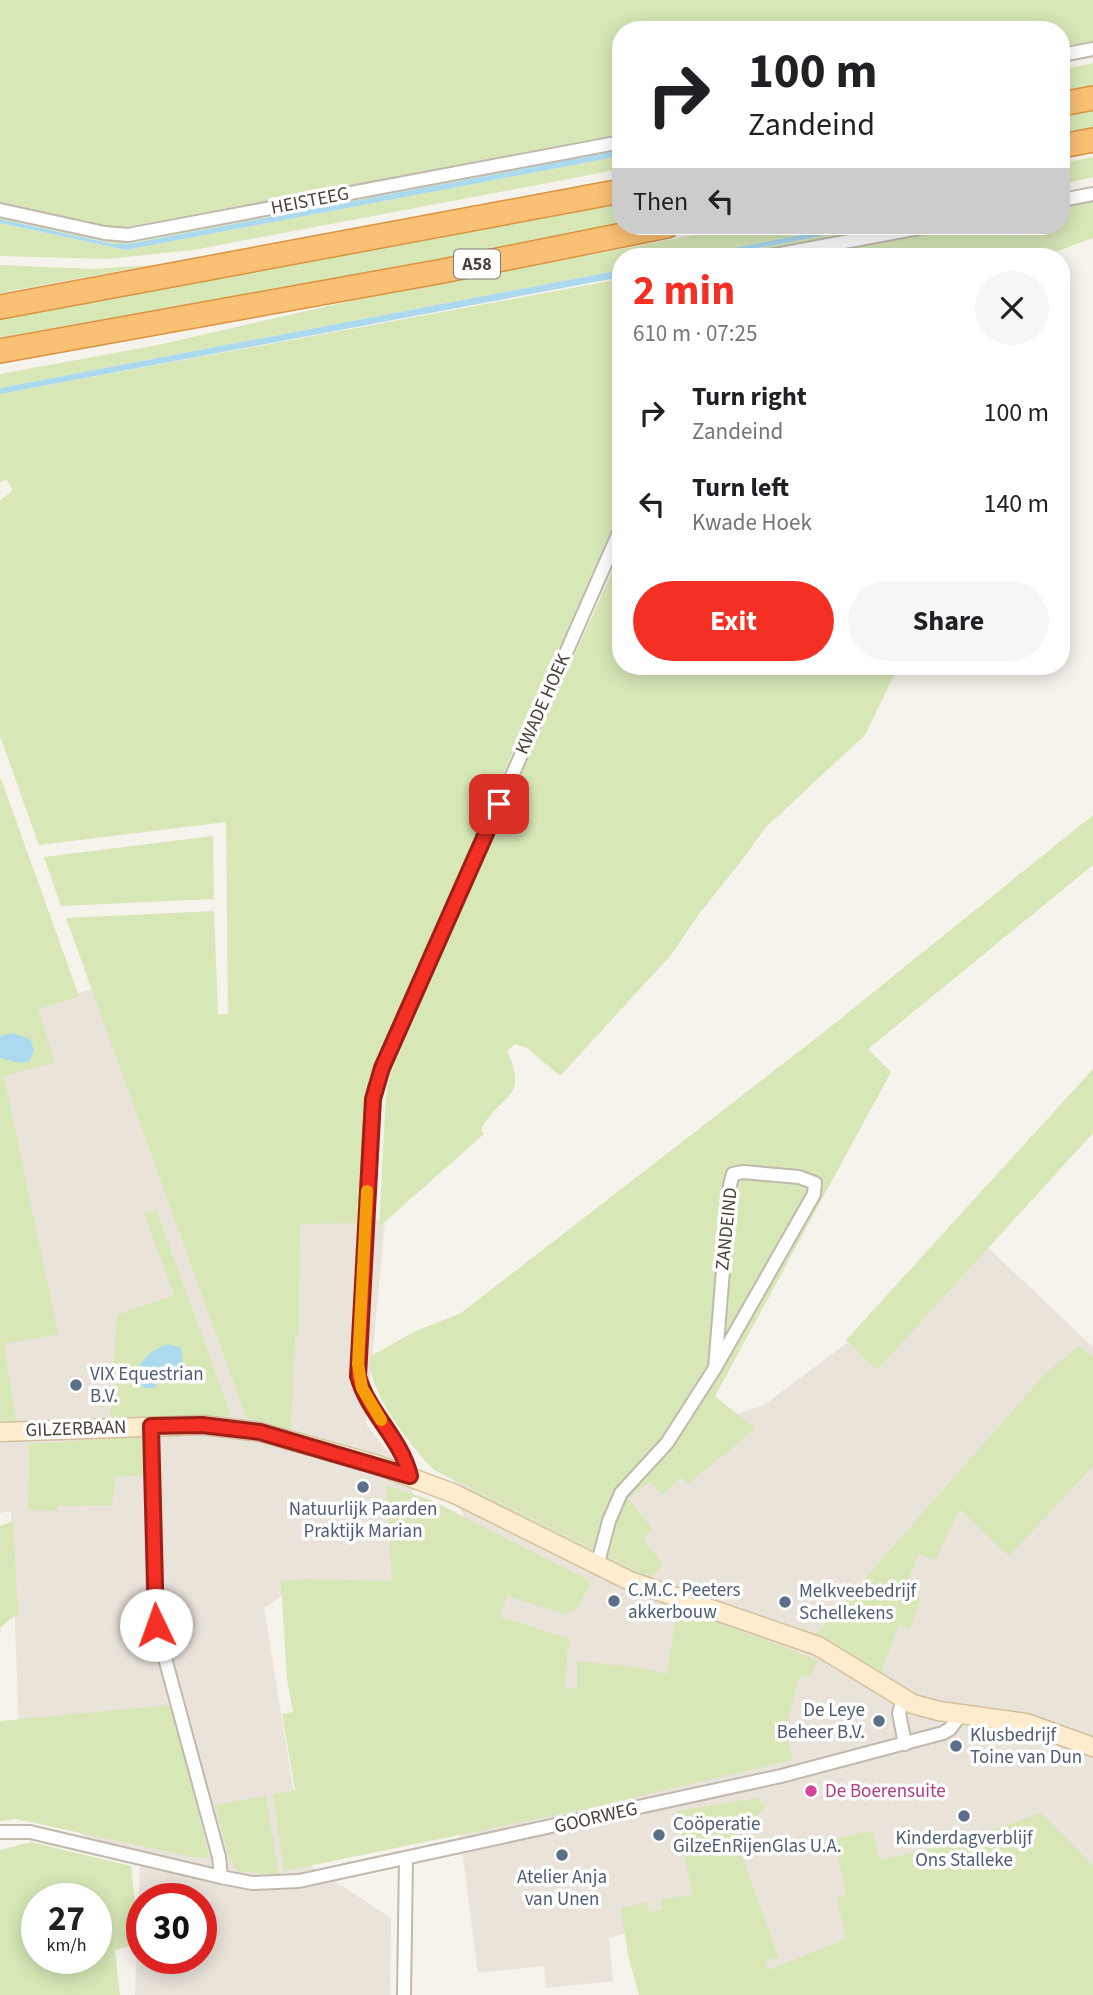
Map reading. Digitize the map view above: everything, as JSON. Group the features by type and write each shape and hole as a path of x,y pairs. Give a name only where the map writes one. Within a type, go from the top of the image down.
{"highway":[{"path":"1070,102 1093,98"},
{"path":"1070,144 1093,140"},
{"name":"A58","path":"0,307 612,193"},
{"name":"A58","path":"0,351 443,271 622,235"}],"street":[{"path":"1070,54 1093,50"},
{"name":"HEISTEEG","path":"0,210 105,233 128,235 612,144"},
{"path":"1070,199 1093,194"},
{"path":"812,248 882,235"},
{"name":"KWADE HOEK","path":"410,1476 407,1460 366,1397 358,1376 370,1132 375,1087 612,548"},
{"name":"ZANDEIND","path":"597,1566 621,1493 667,1443 715,1368 814,1194 815,1183 799,1177 743,1172 733,1174 715,1368"},
{"path":"221,1877 219,1857 156,1625 151,1426 202,1425 260,1432 410,1476 455,1493 597,1566 653,1590 818,1646 903,1699 926,1708 960,1715 1026,1723 1093,1747"},
{"name":"GILZERBAAN","path":"0,1432 151,1426"},
{"path":"903,1699 899,1713 905,1744"},
{"name":"GOORWEG","path":"0,1832 30,1832 252,1883 299,1881 781,1776 905,1744 950,1729 960,1715"},
{"path":"404,1995 406,1859"}],"shaded area":[{"path":"96,988 294,1217 385,1220 366,1424 413,1484 408,1571 411,1592 302,1582 264,1608 305,1862 391,1918 390,1995 135,1995 136,1974 217,1974 217,1883 139,1883 140,1864 79,1833 19,1733 11,1511 0,1513 1,1074 34,1006"},
{"path":"982,1242 1093,1347 1093,1893 863,1933 762,1987 739,1903 609,1938 613,1981 546,1988 544,1966 478,1973 460,1833 542,1815 451,1471 611,1457 764,1405"}],"green space":[{"path":"0,0 1093,0 1093,44 1070,49 1070,21 612,21 612,138 124,231 0,208"},
{"path":"1093,63 1093,85 1070,89 1070,68"},
{"path":"1093,110 1093,132 1070,136 1070,114"},
{"path":"612,148 612,152 568,161 129,244 114,244 0,219 0,214 111,238"},
{"path":"1093,157 1093,177 1070,182 1070,161"},
{"path":"612,158 612,171 193,250 107,259 0,256 0,223 126,250"},
{"path":"1093,199 1093,238 1066,248 853,248 919,235 1070,235 1070,204"},
{"path":"612,203 612,226 0,342 0,319"},
{"path":"694,235 801,235 733,248 626,248"},
{"path":"827,235 867,235 800,248 761,248"},
{"path":"612,251 612,272 0,388 0,374 158,345 359,299"},
{"path":"0,265 93,269 152,265 0,293"},
{"path":"612,281 612,535 482,820 376,1065 372,1081 362,1223 300,1224 299,1334 295,1336 291,1430 246,1417 66,918 214,911 218,1014 228,1014 226,822 39,845 0,736 0,501 13,490 6,479 0,483 0,394"},
{"path":"612,572 612,675 894,675 865,735 765,828 671,955 560,1076 527,1048 515,1044 507,1051 513,1067 514,1088 488,1118 481,1130 484,1134 379,1227 386,1096 390,1075 469,890"},
{"path":"0,776 79,996 38,1009 55,1062 4,1076 58,1334 4,1344 17,1426 0,1427"},
{"path":"1093,815 1093,865 868,1049 891,1072 715,1396 755,1429 688,1484 681,1477 662,1495 650,1482 628,1498 653,1530 643,1538 663,1565 650,1578 434,1470 402,1432 383,1402 371,1371 369,1357 416,1331 461,1313 824,1032"},
{"path":"213,836 214,899 61,906 44,857"},
{"path":"1093,1069 1093,1133 877,1370 846,1340"},
{"path":"156,1210 231,1416 110,1421 117,1315 174,1295 144,1213"},
{"path":"1079,1346 1093,1357 1093,1466 1009,1556 960,1509 935,1560 918,1554 904,1592 921,1599 910,1628 899,1625 881,1672 816,1634 1046,1373"},
{"path":"140,1438 147,1444 148,1475 115,1477 112,1505 58,1506 57,1511 28,1510 29,1444"},
{"path":"386,1485 431,1500 589,1580 590,1586 576,1609 565,1614 507,1596 500,1617 571,1639 567,1652 565,1689 577,1688 577,1661 642,1668 667,1674 677,1608 818,1660 810,1677 800,1675 785,1729 793,1760 585,1809 284,1871 273,1794 295,1790 282,1714 293,1712 287,1679 281,1581 392,1581"},
{"path":"13,1521 18,1613 1,1627 0,1636 0,1526"},
{"path":"172,1705 209,1857 192,1857 16,1819 0,1821 0,1721"},
{"path":"266,1796 279,1875 237,1871 229,1857 215,1805"},
{"path":"757,1798 766,1806 735,1837 779,1958 765,1959 768,1970 846,1939 837,1897 846,1896 835,1839 872,1831 880,1860 949,1845 1041,1813 1093,1866 1093,1995 639,1995 628,1955 621,1908 647,1902 649,1912 662,1909 661,1900 692,1894 677,1811"},
{"path":"31,1842 131,1866 133,1883 126,1883 126,1947 115,1950 120,1995 0,1995 0,1850"}],"water":[{"path":"612,152 612,158 126,250 0,223 0,219 114,244 129,244"},
{"path":"801,235 826,235 759,248 733,248"},
{"path":"612,272 612,279 0,394 0,388"},
{"path":"13,1033 30,1039 34,1050 30,1061 19,1063 0,1058 0,1036"},
{"path":"168,1344 181,1348 183,1366 173,1374 160,1376 155,1388 144,1388 135,1378 140,1366 151,1353"}],"slow traffic":[{"path":"367,1191 358,1376 366,1397 381,1420"}],"place":[{"name":"VIX Equestrian B.V.","path":"76,1385"},
{"name":"Natuurlijk Paarden Praktijk Marian","path":"363,1487"},
{"name":"C.M.C. Peeters akkerbouw","path":"614,1601"},
{"name":"Melkveebedrijf Schellekens","path":"785,1602"},
{"name":"De Leye Beheer B.V.","path":"879,1721"},
{"name":"Klusbedrijf Toine van Dun","path":"956,1746"},
{"name":"De Boerensuite","path":"811,1791"},
{"name":"Kinderdagverblijf Ons Stalleke","path":"964,1816"},
{"name":"Coöperatie GilzeEnRijenGlas U.A.","path":"659,1835"},
{"name":"Atelier Anja van Unen","path":"562,1855"}],"route":[{"path":"156,1625 153,1602 151,1426 202,1425 260,1432 410,1476 407,1460 366,1397 358,1376 373,1099 382,1068 499,804"}]}
